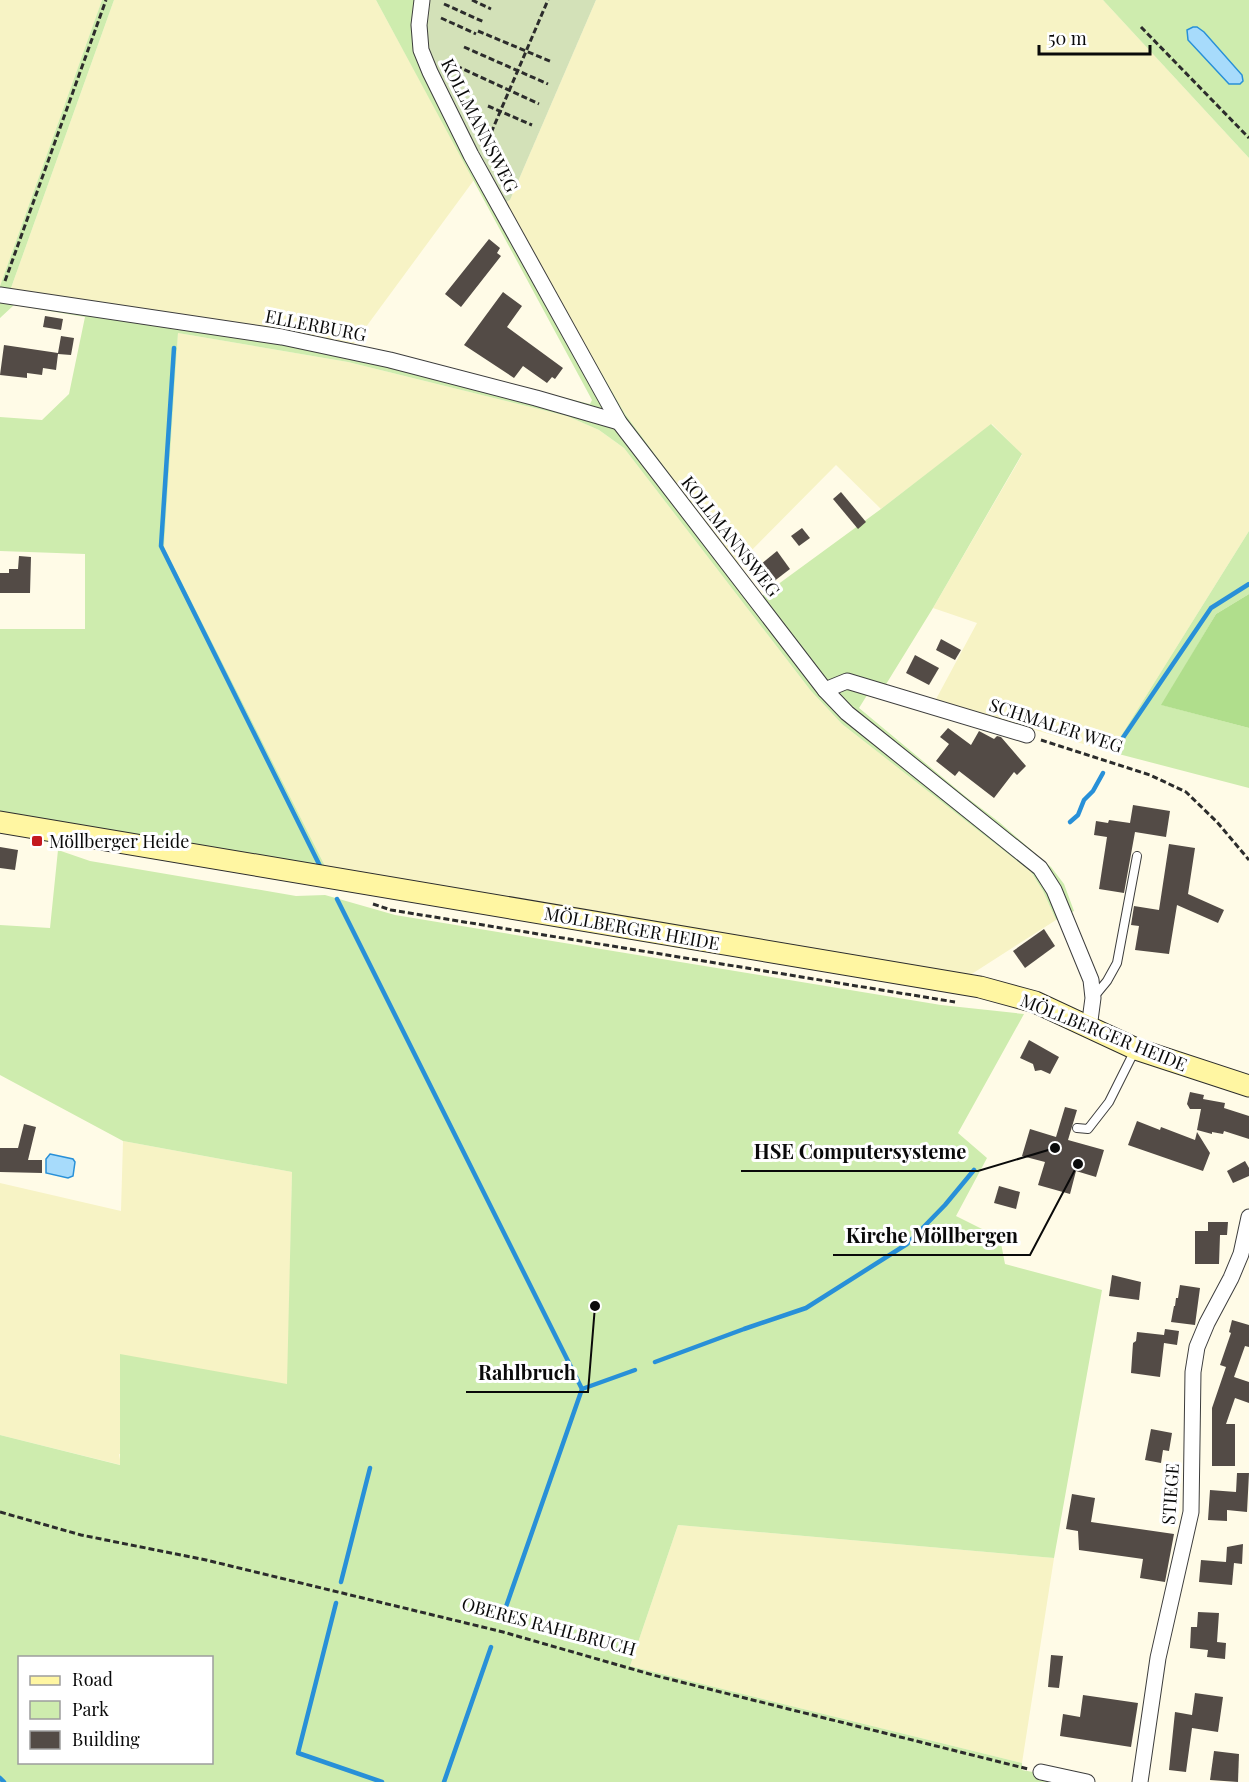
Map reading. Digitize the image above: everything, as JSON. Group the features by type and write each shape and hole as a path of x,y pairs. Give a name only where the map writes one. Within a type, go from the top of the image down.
{"street":[{"name":"KOLLMANNSWEG","path":"422,0 419,25 421,50 471,155 619,422 825,690 847,713 1040,868 1054,890 1091,980 1094,998 1089,1028"},
{"name":"ELLERBURG","path":"2,289 282,337 390,360 619,422"},
{"name":"SCHMALER WEG","path":"825,690 847,681 1026,735"},
{"name":"MÖLLBERGER HEIDE","path":"0,822 980,987 1035,1002 1136,1049 1249,1086"},
{"name":"STIEGE","path":"1140,1782 1158,1658 1191,1512 1193,1372 1197,1347 1206,1323 1231,1278 1240,1254 1249,1217"},
{"path":"1041,1772 1087,1782"}],"lane":[{"path":"1094,998 1117,963 1137,856"},
{"path":"1077,1128 1088,1129 1109,1102 1136,1049"}],"path":[{"path":"2,289 106,0"},
{"path":"472,0 491,9"},
{"path":"471,155 485,147 548,0"},
{"path":"444,4 484,22"},
{"path":"441,18 552,62"},
{"path":"1141,27 1249,138"},
{"path":"464,47 548,84"},
{"path":"448,62 539,104"},
{"path":"488,106 532,125"},
{"name":"SCHMALER WEG","path":"1026,735 1150,775 1186,792 1217,822 1249,860"},
{"path":"369,903 391,910 961,1004"},
{"name":"OBERES RAHLBRUCH","path":"0,1512 81,1535 206,1560 503,1632 653,1675 1041,1772"}],"shaded area":[{"path":"0,0 102,0 0,286"},
{"path":"114,0 376,0 474,180 352,346 13,292 11,288"},
{"path":"596,0 1103,0 1249,158 1249,531 1111,752 935,701 977,623 933,608 1022,455 992,424 881,509 836,465 737,565 625,414 504,203 510,200"},
{"path":"178,333 348,362 567,416 599,430 624,448 811,691 842,724 1031,872 1043,891 1056,920 967,977 325,866 164,547"},
{"path":"123,1141 292,1172 286,1486 119,1454 121,1465 0,1435 0,1183 121,1211"},
{"path":"678,1525 1054,1558 1022,1763 630,1666"}],"green space":[{"path":"102,0 114,0 11,288 13,292 352,346 590,404 592,400 376,0 430,0 427,18 504,203 625,414 762,596 881,509 991,424 1022,454 933,608 880,694 869,692 859,708 1051,867 1064,884 1074,911 1056,920 1043,891 1031,872 842,724 811,691 624,448 599,430 567,416 348,362 178,333 164,547 325,866 0,811 0,629 85,629 85,554 0,551 0,417 42,420 69,394 85,317 14,305 0,318 0,286"},
{"path":"430,0 596,0 510,200 504,203 432,60 426,39"},
{"path":"1103,0 1249,0 1249,158"},
{"path":"1249,531 1249,594 1216,614 1162,705 1249,728 1249,788 1111,752"},
{"path":"1249,594 1249,728 1161,705 1216,614"},
{"path":"58,850 90,861 296,896 325,895 395,915 941,1005 1024,1014 958,1133 987,1158 956,1216 1000,1238 1005,1264 1102,1290 1054,1558 678,1525 630,1666 1022,1763 1022,1770 1087,1782 0,1782 0,1435 120,1465 120,1354 287,1384 292,1172 123,1141 0,1075 0,925 50,928"}],"water":[{"path":"1193,27 1204,32 1242,75 1243,81 1240,84 1229,84 1188,40 1187,30"},
{"path":"50,1154 73,1159 75,1162 73,1176 68,1178 46,1173 46,1159"}],"building":[{"path":"489,239 500,248 497,253 501,256 461,307 445,294"},
{"path":"503,292 522,306 507,327 563,368 555,379 552,377 547,383 523,366 514,378 464,345"},
{"path":"45,316 63,319 61,330 43,327"},
{"path":"61,336 74,338 71,355 58,354 56,370 43,368 42,375 27,373 27,378 0,375 4,345 58,353"},
{"path":"841,492 866,522 858,529 833,499"},
{"path":"802,528 810,538 799,546 791,536"},
{"path":"777,551 790,569 773,582 761,564"},
{"path":"19,556 31,557 30,593 0,593 0,573 9,573 9,569 18,569"},
{"path":"941,639 961,650 955,660 936,650"},
{"path":"915,655 939,668 929,685 906,673"},
{"path":"948,728 971,745 979,731 994,739 997,736 1001,737 1026,766 1017,775 1014,772 994,798 959,771 955,776 936,761 949,744 940,737"},
{"path":"1133,805 1170,811 1166,837 1135,832 1124,893 1099,889 1107,837 1094,835 1096,821 1130,823"},
{"path":"1169,844 1195,848 1188,894 1224,910 1218,923 1177,905 1169,954 1135,950 1139,926 1131,925 1134,906 1159,910"},
{"path":"0,847 18,850 15,870 0,868"},
{"path":"1044,929 1055,946 1025,968 1013,951"},
{"path":"1029,1040 1059,1057 1050,1074 1041,1070 1035,1071 1033,1064 1020,1058"},
{"path":"1190,1092 1204,1095 1203,1099 1225,1103 1224,1108 1249,1116 1249,1139 1224,1131 1223,1134 1212,1132 1212,1134 1197,1130 1201,1109 1190,1109 1187,1104"},
{"path":"1065,1107 1077,1110 1068,1140 1104,1150 1096,1177 1076,1171 1070,1194 1038,1185 1045,1162 1022,1156 1030,1129 1056,1137"},
{"path":"1137,1121 1195,1140 1197,1132 1210,1153 1203,1171 1128,1145"},
{"path":"24,1124 36,1127 28,1160 42,1160 42,1173 0,1172 0,1148 18,1148"},
{"path":"1245,1161 1249,1168 1249,1176 1233,1183 1227,1171"},
{"path":"999,1186 1020,1192 1016,1209 994,1203"},
{"path":"1208,1222 1228,1222 1227,1235 1220,1235 1219,1264 1195,1264 1195,1231 1208,1231"},
{"path":"1112,1275 1141,1282 1139,1300 1109,1296"},
{"path":"1180,1285 1200,1288 1195,1325 1171,1322"},
{"path":"1232,1320 1249,1325 1249,1347 1245,1346 1234,1377 1249,1382 1249,1403 1235,1398 1226,1424 1235,1424 1235,1466 1212,1466 1212,1408 1226,1367 1220,1365 1231,1333 1229,1332"},
{"path":"1165,1329 1179,1331 1177,1345 1164,1343 1160,1377 1131,1373 1133,1343 1136,1341 1137,1332 1164,1335"},
{"path":"1151,1429 1172,1433 1169,1451 1163,1450 1161,1463 1145,1460"},
{"path":"1237,1473 1249,1473 1247,1512 1227,1510 1227,1521 1208,1520 1210,1490 1236,1492"},
{"path":"1072,1494 1095,1498 1091,1522 1174,1534 1165,1582 1140,1578 1143,1559 1079,1550 1078,1531 1066,1529"},
{"path":"1243,1544 1242,1564 1234,1563 1232,1585 1199,1582 1201,1560 1226,1562 1227,1547"},
{"path":"1198,1612 1219,1613 1217,1642 1226,1643 1225,1659 1207,1657 1208,1650 1190,1648 1191,1627 1197,1627"},
{"path":"1051,1655 1063,1656 1059,1688 1048,1687"},
{"path":"1195,1693 1223,1697 1218,1732 1192,1728 1186,1772 1169,1770 1175,1712 1192,1715"},
{"path":"1083,1695 1138,1703 1131,1747 1060,1736 1063,1714 1080,1717"},
{"path":"1214,1751 1239,1754 1238,1782 1210,1780"}],"waterway":[{"path":"174,348 161,546 321,868"},
{"path":"1120,742 1211,608 1249,584"},
{"path":"1070,822 1078,815 1084,800 1093,791 1103,773"},
{"path":"337,899 582,1389 501,1621"},
{"path":"655,1362 806,1308 907,1244 945,1205 974,1170"},
{"path":"582,1389 635,1370"},
{"path":"341,1582 370,1468"},
{"path":"336,1603 298,1753 382,1782"},
{"path":"444,1782 491,1647"},
{"path":"0,1778 4,1782"}],"place":[{"name":"Möllberger Heide","path":"37,841"},
{"name":"HSE Computersysteme","path":"1055,1148"},
{"name":"Kirche Möllbergen","path":"1078,1164"},
{"name":"Rahlbruch","path":"595,1306"}]}
